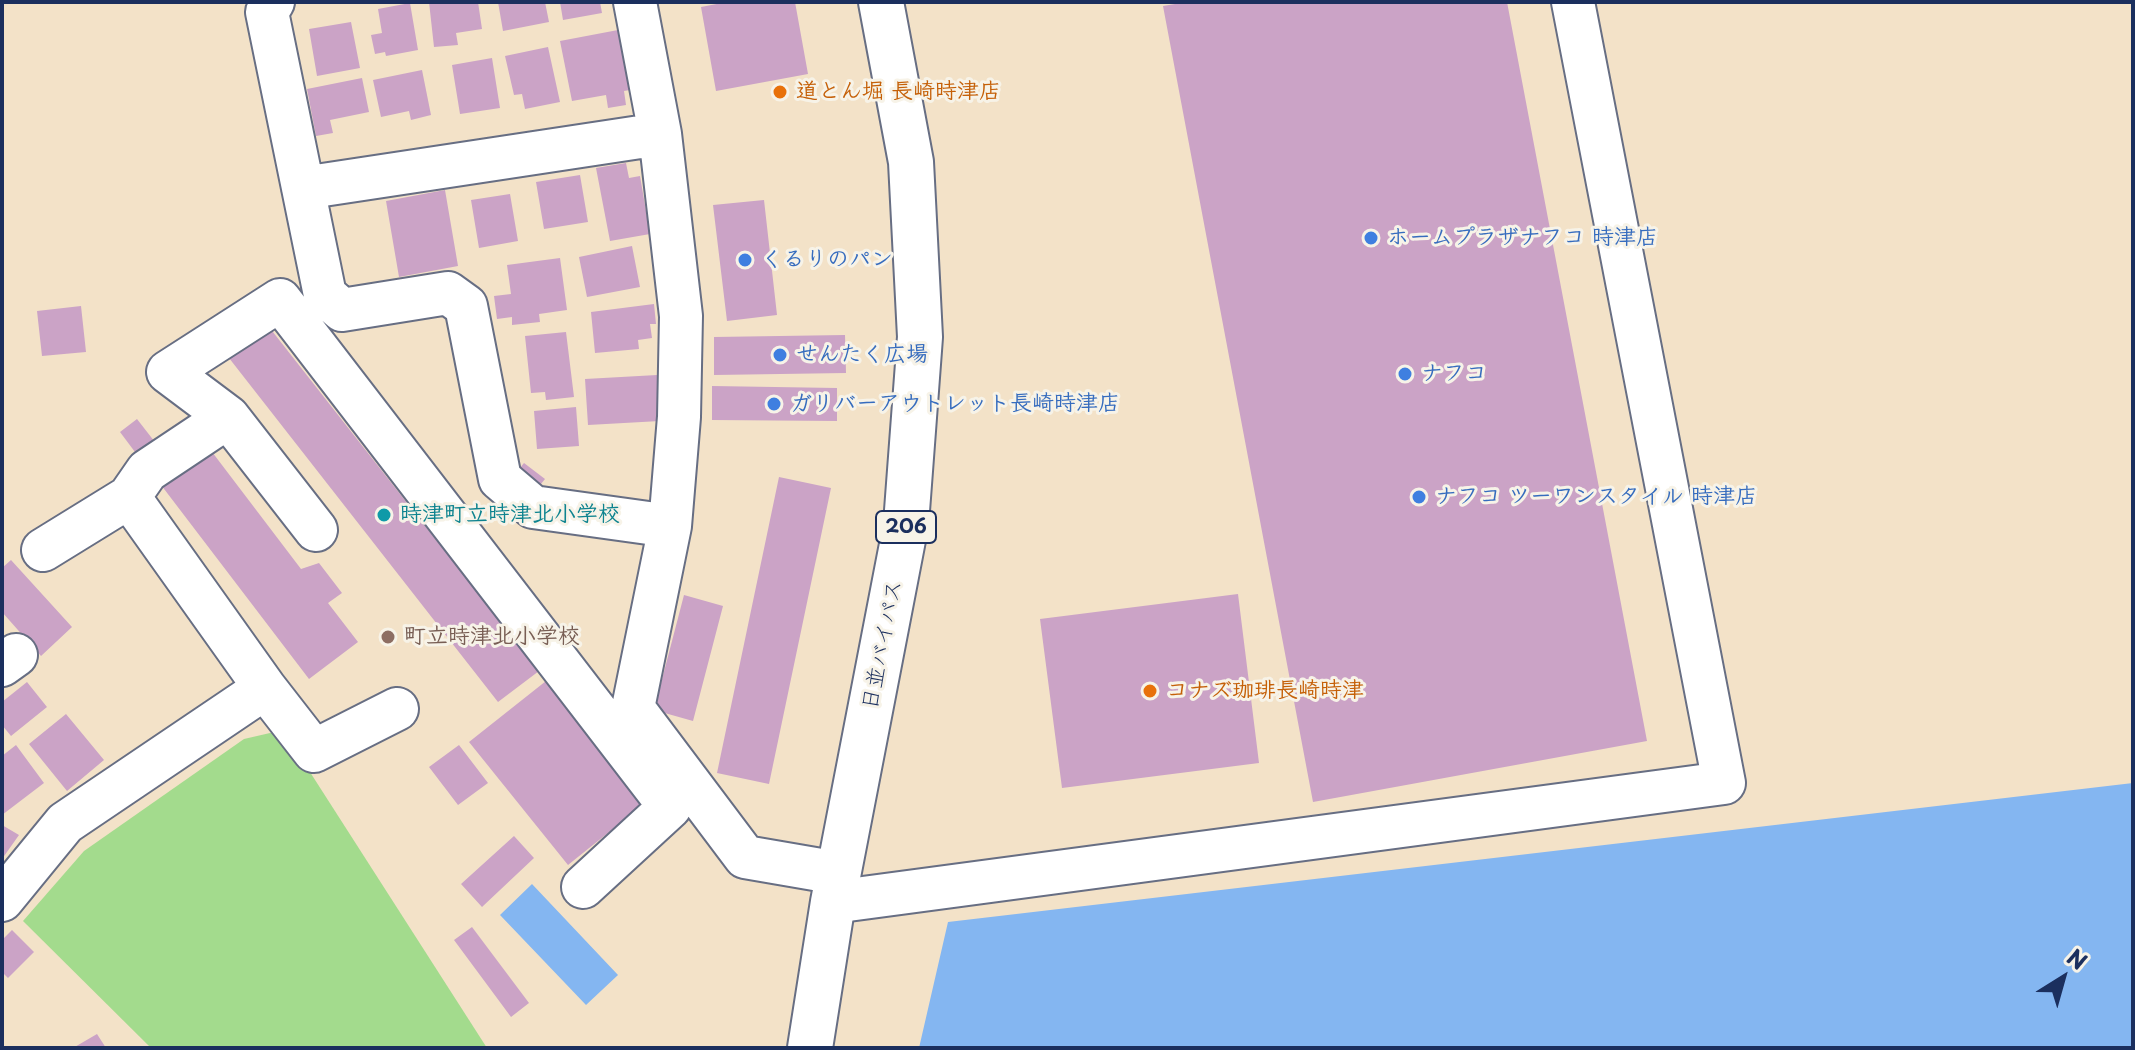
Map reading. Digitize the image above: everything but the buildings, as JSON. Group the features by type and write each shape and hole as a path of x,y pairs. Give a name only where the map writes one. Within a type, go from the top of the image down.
{"highway":[{"name":"日並バイパス","path":"810,1048 836,887 906,524 920,337 911,162 881,2"}],"street":[{"path":"273,2 267,12 325,295 342,310 448,293 466,306 500,479 533,507 670,526"},
{"path":"635,2 660,134 681,316 679,417 670,526 633,708 745,857 836,887 1724,783 1573,2"},
{"path":"303,188 660,134"},
{"path":"316,530 228,417 168,372 280,300 670,807 583,887"},
{"path":"43,550 129,497 147,471 228,417"},
{"path":"129,497 265,688 314,751 397,709"},
{"path":"2,900 65,823 265,688"}],"green space":[{"path":"283,730 487,1048 151,1048 23,921 84,851 244,739"}],"water":[{"path":"2133,783 2133,1048 919,1048 948,922"},
{"path":"532,884 618,975 586,1005 500,915"}],"place":[{"name":"道とん堀 長崎時津店","path":"780,92"},
{"name":"ホームプラザナフコ 時津店","path":"1371,238"},
{"name":"くるりのパン","path":"745,260"},
{"name":"せんたく広場","path":"780,355"},
{"name":"ナフコ","path":"1405,374"},
{"name":"ガリバーアウトレット長崎時津店","path":"774,404"},
{"name":"ナフコ ツーワンスタイル 時津店","path":"1419,497"},
{"name":"時津町立時津北小学校","path":"384,515"},
{"name":"町立時津北小学校","path":"388,637"},
{"name":"コナズ珈琲長崎時津","path":"1150,691"}]}
